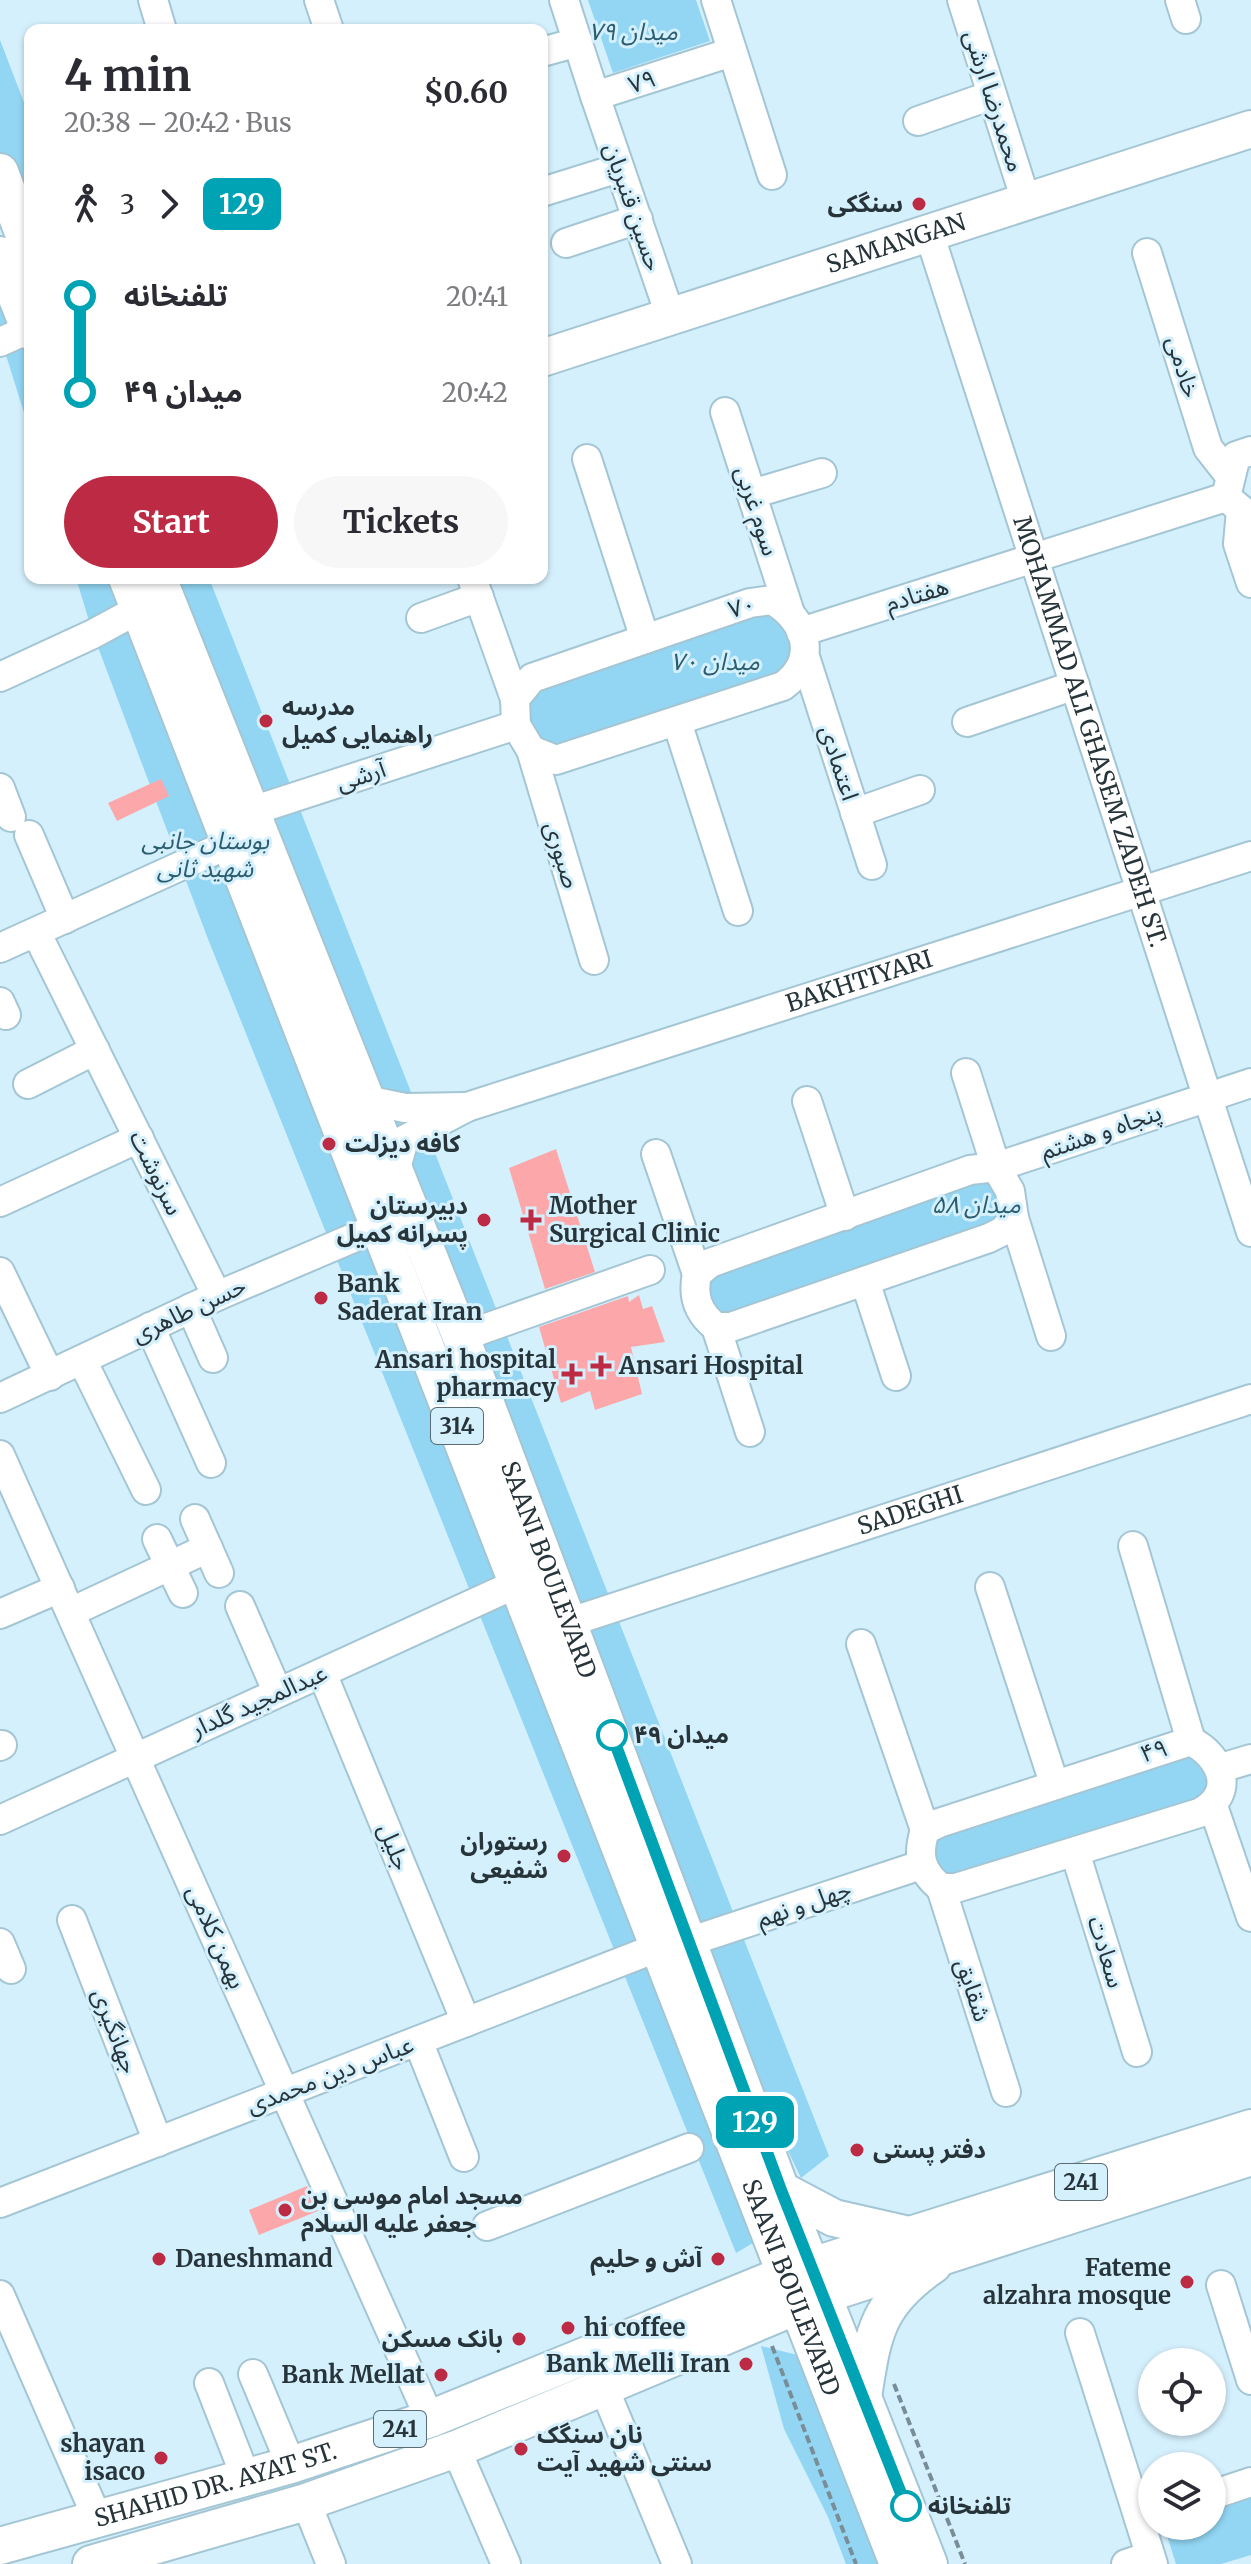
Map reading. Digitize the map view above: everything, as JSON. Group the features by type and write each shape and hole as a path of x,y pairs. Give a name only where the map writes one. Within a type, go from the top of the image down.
{"main road":[{"name":"SAMANGAN","path":"548,356 1251,129"},
{"path":"0,172 24,224"},
{"path":"0,255 24,315"},
{"name":"SAANI BOULEVARD","path":"147,590 252,811 395,1172 395,1220 461,1337 570,1622 674,1945 805,2285 898,2564"},
{"name":"SAANI BOULEVARD","path":"147,590 231,843 395,1220 518,1583 781,2190 805,2285 863,2399 929,2564"},
{"name":"SHAHID DR. AYAT ST.","path":"0,2546 291,2465 430,2419 805,2285 910,2235 1251,2128"},
{"name":"SHAHID DR. AYAT ST.","path":"103,2563 306,2502 456,2449 762,2320 805,2285 953,2252 1251,2157"},
{"path":"781,2190 834,2218 910,2235"},
{"path":"863,2399 874,2331 887,2309 920,2274 953,2252"}],"street":[{"path":"153,0 160,24"},
{"path":"319,0 327,24"},
{"name":"۷۹","path":"564,0 595,96 732,52"},
{"path":"716,0 772,175"},
{"name":"محمدرضا ارشی","path":"962,0 1026,201"},
{"path":"548,50 578,42"},
{"path":"918,121 992,95"},
{"name":"حسین قنبریان","path":"595,96 671,318"},
{"path":"548,190 619,168"},
{"path":"566,243 638,219"},
{"name":"MOHAMMAD ALI GHASEM ZADEH ST.","path":"929,233 1251,1232"},
{"name":"خادمی","path":"1147,253 1208,448 1237,500"},
{"path":"0,342 24,332"},
{"name":"سوم غربی","path":"725,412 795,621"},
{"path":"1251,451 1236,456 1238,544 1251,583"},
{"path":"587,459 645,639"},
{"path":"752,494 822,473"},
{"name":"هفتادم","path":"795,621 1034,559 1237,500"},
{"path":"421,618 476,587 531,750 556,760 783,686 799,674 806,660 795,621"},
{"path":"0,677 93,634 147,590"},
{"name":"۷۰","path":"516,712 532,678 750,603 772,600 795,621"},
{"name":"اعتمادی","path":"806,660 872,865"},
{"path":"967,722 1075,685"},
{"name":"آرشی","path":"252,811 516,712"},
{"path":"677,722 738,911"},
{"name":"صبوری","path":"531,750 594,960"},
{"path":"0,788 65,919"},
{"path":"855,813 920,790"},
{"path":"0,948 231,843"},
{"name":"BAKHTIYARI","path":"467,1107 1251,856"},
{"name":"سرنوشت","path":"36,932 217,1296"},
{"path":"28,1084 95,1050"},
{"path":"966,1073 996,1167 1010,1191 1014,1218 1051,1336"},
{"name":"پنجاه و هشتم","path":"996,1167 1251,1083"},
{"path":"366,1100 405,1108 467,1107"},
{"path":"807,1101 845,1216"},
{"path":"395,1172 404,1140 467,1107"},
{"path":"0,1202 139,1138"},
{"path":"656,1154 697,1274 696,1303 704,1318 716,1327 750,1432"},
{"path":"697,1274 710,1263 970,1170 996,1167"},
{"path":"716,1327 731,1327 989,1238 1003,1231 1014,1218"},
{"name":"حسن طاهری","path":"0,1398 217,1296 395,1220"},
{"path":"461,1337 650,1270"},
{"path":"0,1272 50,1376"},
{"path":"865,1281 896,1376"},
{"path":"191,1308 213,1358"},
{"path":"150,1327 211,1463"},
{"path":"82,1360 146,1490"},
{"name":"SADEGHI","path":"570,1622 1251,1399"},
{"name":"بهمن کلامی","path":"0,1455 430,2419"},
{"path":"0,1614 65,1600 171,1566 213,1561 195,1519"},
{"path":"157,1539 183,1593"},
{"path":"1133,1546 1191,1741"},
{"name":"عبدالمجید گلدار","path":"0,1820 518,1583"},
{"path":"990,1587 1054,1783"},
{"path":"240,1606 277,1691"},
{"path":"861,1644 925,1830 920,1846 921,1865 941,1888 956,1888 1213,1806"},
{"name":"جلیل","path":"322,1673 466,2022"},
{"name":"۴۹","path":"925,1830 1054,1783 1191,1741 1208,1750 1221,1768"},
{"path":"1251,1759 1221,1768 1220,1791 1213,1806 1251,1917"},
{"name":"سعادت","path":"1075,1852 1137,2052"},
{"name":"چهل و نهم","path":"674,1945 921,1865"},
{"name":"شقایق","path":"941,1888 1006,2092"},
{"name":"جهانگیری","path":"72,1920 158,2142"},
{"name":"عباس دین محمدی","path":"0,2203 466,2022 674,1945"},
{"path":"418,2041 464,2157"},
{"path":"487,2226 689,2148"},
{"path":"1221,2285 1251,2380"},
{"path":"0,2295 98,2520"},
{"path":"1080,2333 1138,2497"},
{"path":"253,2374 291,2465"},
{"path":"209,2383 246,2478"},
{"path":"604,2388 677,2564"},
{"path":"456,2449 506,2564"},
{"path":"1226,2490 1251,2482"},
{"path":"306,2502 331,2564"},
{"path":"1143,2561 1144,2540"}],"path":[{"path":"762,2320 856,2564"},
{"path":"891,2375 965,2564"}],"green space":[{"name":"میدان ۷۹","path":"588,0 696,0 710,41 613,73"},
{"path":"0,40 24,102 24,235 0,172"},
{"path":"0,255 24,316 24,413 0,336"},
{"name":"بوستان جانبی شهید ثانی","path":"78,584 129,584 770,2233 736,2253 208,939 93,634"},
{"name":"بوستان جانبی شهید ثانی","path":"159,584 211,584 829,2156 801,2178 688,1942"},
{"name":"میدان ۷۰","path":"750,603 789,610 799,674 556,760 516,725 532,678"},
{"name":"میدان ۵۸","path":"982,1168 1014,1218 716,1327 697,1274"},
{"path":"1191,1741 1220,1791 941,1888 925,1830"},
{"path":"761,2346 802,2356 886,2564 846,2564 828,2517 784,2429"},
{"path":"1251,2496 1251,2555 1221,2564 1176,2564 1168,2540 1226,2540 1226,2504"}],"building":[{"path":"161,779 169,796 117,821 108,803"},
{"path":"556,1149 595,1272 545,1289 509,1168"},
{"path":"639,1295 643,1309 652,1306 665,1342 631,1347 642,1394 595,1410 590,1391 561,1403 539,1327 628,1296 629,1302"},
{"name":"مسجد امام موسی بن جعفر علیه السلام","path":"307,2186 318,2211 259,2235 249,2210"}],"bus line":[{"name":"129","path":"612,1735 781,2190 906,2506"}],"place":[{"name":"سنگکی","path":"919,204"},
{"name":"مدرسه راهنمایی کمیل","path":"266,721"},
{"name":"کافه دیزلت","path":"329,1144"},
{"name":"دبیرستان پسرانه کمیل","path":"484,1220"},
{"name":"Mother Surgical Clinic","path":"531,1220"},
{"name":"Bank Saderat Iran","path":"321,1298"},
{"name":"Ansari Hospital","path":"601,1366"},
{"name":"Ansari hospital pharmacy","path":"572,1374"},
{"name":"میدان ۴۹","path":"612,1735"},
{"name":"رستوران شفیعی","path":"564,1856"},
{"name":"دفتر پستی","path":"857,2150"},
{"name":"مسجد امام موسی بن جعفر علیه السلام","path":"285,2210"},
{"name":"Daneshmand","path":"159,2259"},
{"name":"آش و حلیم","path":"718,2259"},
{"name":"Fateme alzahra mosque","path":"1187,2282"},
{"name":"hi coffee","path":"568,2328"},
{"name":"بانک مسکن","path":"519,2339"},
{"name":"Bank Melli Iran","path":"746,2364"},
{"name":"Bank Mellat","path":"441,2375"},
{"name":"نان سنگک سنتی شهید آیت","path":"521,2449"},
{"name":"shayan isaco","path":"161,2458"},
{"name":"تلفنخانه","path":"906,2506"}]}
